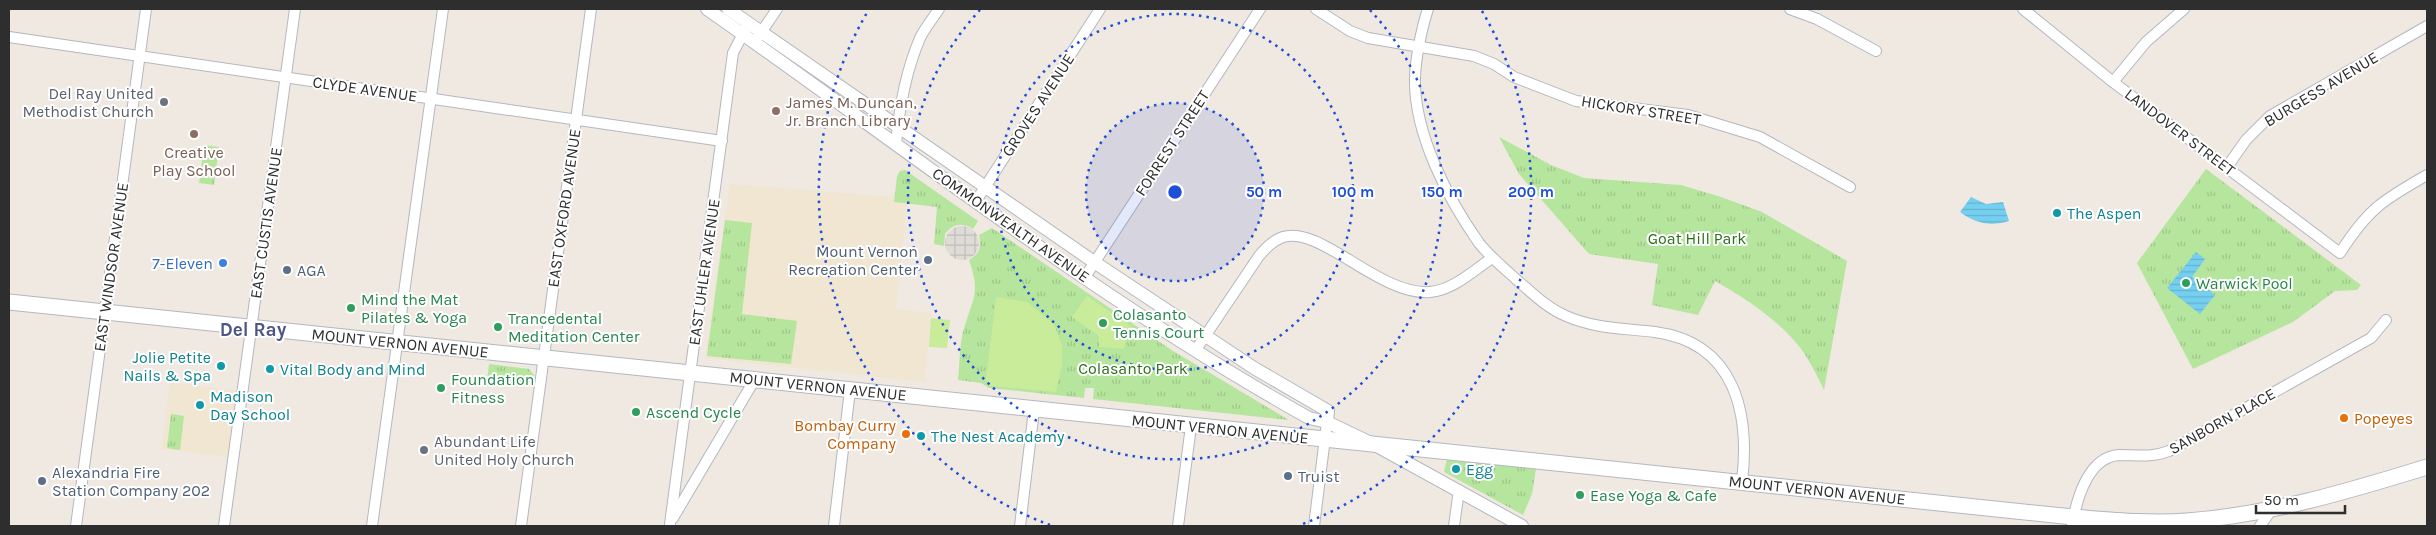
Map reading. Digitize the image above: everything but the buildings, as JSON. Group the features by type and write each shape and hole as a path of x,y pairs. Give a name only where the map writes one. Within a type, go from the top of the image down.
{"main road":[{"name":"MOUNT VERNON AVENUE","path":"9,302 1378,446 1742,482 2072,522 2186,521 2244,515 2427,467"}],"street":[{"name":"EAST WINDSOR AVENUE","path":"76,526 146,9"},
{"name":"EAST CUSTIS AVENUE","path":"224,526 295,9"},
{"path":"372,526 443,9"},
{"name":"EAST OXFORD AVENUE","path":"521,526 591,9"},
{"name":"COMMONWEALTH AVENUE","path":"707,9 746,28 897,125 1094,262 1254,368 1328,411 1327,422"},
{"name":"COMMONWEALTH AVENUE","path":"728,9 746,28"},
{"path":"759,37 777,9"},
{"path":"896,144 897,125 906,84 921,37 939,9"},
{"name":"GROVES AVENUE","path":"976,201 1100,9"},
{"name":"FORREST STREET","path":"1085,277 1260,9"},
{"name":"HICKORY STREET","path":"1316,9 1350,32 1368,38 1474,56 1494,64 1514,77 1576,101 1613,107 1664,110 1723,125 1760,137 1850,187"},
{"path":"1428,9 1415,79 1417,99 1430,152 1449,193 1480,244 1492,258 1541,302 1566,316 1605,328 1656,332 1674,337 1691,343 1715,362 1732,384 1743,416 1744,460 1742,482"},
{"path":"1790,9 1817,19 1876,51"},
{"name":"LANDOVER STREET","path":"2023,9 2113,82 2340,253 2362,219 2374,208 2427,175"},
{"path":"2113,82 2146,42 2184,9"},
{"name":"BURGESS AVENUE","path":"2227,167 2246,140 2270,116 2427,26"},
{"name":"EAST UHLER AVENUE","path":"669,525 733,53 746,28"},
{"name":"CLYDE AVENUE","path":"9,37 722,142"},
{"name":"COMMONWEALTH AVENUE","path":"759,37 896,144 1085,277 1195,351 1309,418 1327,422 1378,446 1522,526"},
{"path":"1195,351 1259,256 1271,242 1285,236 1305,237 1388,284 1417,292 1431,292 1452,286 1492,258"},
{"name":"SANBORN PLACE","path":"2072,522 2079,495 2087,479 2106,459 2118,455 2158,455 2169,450 2370,338 2386,320"},
{"path":"1246,382 1254,368"},
{"path":"669,525 755,379"},
{"path":"834,526 850,390"},
{"path":"1020,526 1034,410"},
{"path":"1314,526 1327,422"},
{"path":"1178,526 1191,426"},
{"path":"1454,526 1459,490"},
{"path":"2260,526 2272,509"}],"shaded area":[{"path":"730,184 894,197 894,202 907,204 896,309 931,313 925,382 705,358"},
{"path":"962,226 969,227 974,231 978,236 978,250 974,255 969,259 962,260 955,259 950,255 946,250 945,243 946,236 950,231 955,227"},
{"path":"170,382 237,391 228,457 161,449"}],"green space":[{"name":"Goat Hill Park","path":"1499,137 1551,165 1584,178 1681,185 1721,197 1762,212 1847,261 1824,390 1804,353 1785,331 1764,312 1715,281 1698,315 1652,305 1658,264 1589,254 1519,174"},
{"path":"204,145 219,147 214,185 199,183"},
{"path":"2206,169 2361,285 2357,290 2335,291 2293,322 2193,369 2137,263"},
{"path":"905,170 978,221 973,229 965,225 954,226 945,234 944,246 934,244 937,207 894,202 897,176 900,171"},
{"path":"725,220 752,223 742,314 797,321 791,364 707,356"},
{"name":"Colasanto Park","path":"992,228 1173,351 1289,420 1093,399 1094,388 1085,388 1084,398 989,388 981,383 958,380 963,332 975,287 969,260 979,250 979,235"},
{"name":"Colasanto Tennis Court","path":"1087,296 1135,329 1125,342 1124,349 1099,347 1099,336 1072,317"},
{"path":"996,297 1027,302 1054,324 1062,346 1062,365 1056,392 990,386 986,380"},
{"path":"931,318 950,320 947,348 929,347"},
{"path":"489,364 529,369 534,375 532,386 487,380"},
{"path":"171,414 184,416 180,450 167,448"},
{"path":"1447,459 1536,469 1532,494 1523,515 1444,472"}],"water":[{"path":"1971,197 1986,204 2003,202 2009,221 1989,224 1966,216 1960,212"},
{"name":"Warwick Pool","path":"2196,252 2205,259 2192,277 2215,295 2200,314 2167,288"}],"place":[{"name":"Del Ray United Methodist Church","path":"164,102"},
{"name":"James M. Duncan, Jr. Branch Library","path":"776,111"},
{"name":"Creative Play School","path":"194,134"},
{"name":"The Aspen","path":"2057,213"},
{"name":"Mount Vernon Recreation Center","path":"928,260"},
{"name":"7-Eleven","path":"223,263"},
{"name":"AGA","path":"287,270"},
{"name":"Warwick Pool","path":"2186,283"},
{"name":"Mind the Mat Pilates & Yoga","path":"351,308"},
{"name":"Colasanto Tennis Court","path":"1103,323"},
{"name":"Trancedental Meditation Center","path":"498,327"},
{"name":"Jolie Petite Nails & Spa","path":"221,366"},
{"name":"Vital Body and Mind","path":"270,369"},
{"name":"Foundation Fitness","path":"441,388"},
{"name":"Madison Day School","path":"200,405"},
{"name":"Ascend Cycle","path":"636,412"},
{"name":"Popeyes","path":"2344,418"},
{"name":"Bombay Curry Company","path":"906,434"},
{"name":"The Nest Academy","path":"921,436"},
{"name":"Abundant Life United Holy Church","path":"424,450"},
{"name":"Egg","path":"1456,469"},
{"name":"Truist","path":"1288,476"},
{"name":"Alexandria Fire Station Company 202","path":"42,481"},
{"name":"Ease Yoga & Cafe","path":"1580,495"}],"district":[{"name":"Del Ray","path":"253,330"}]}
